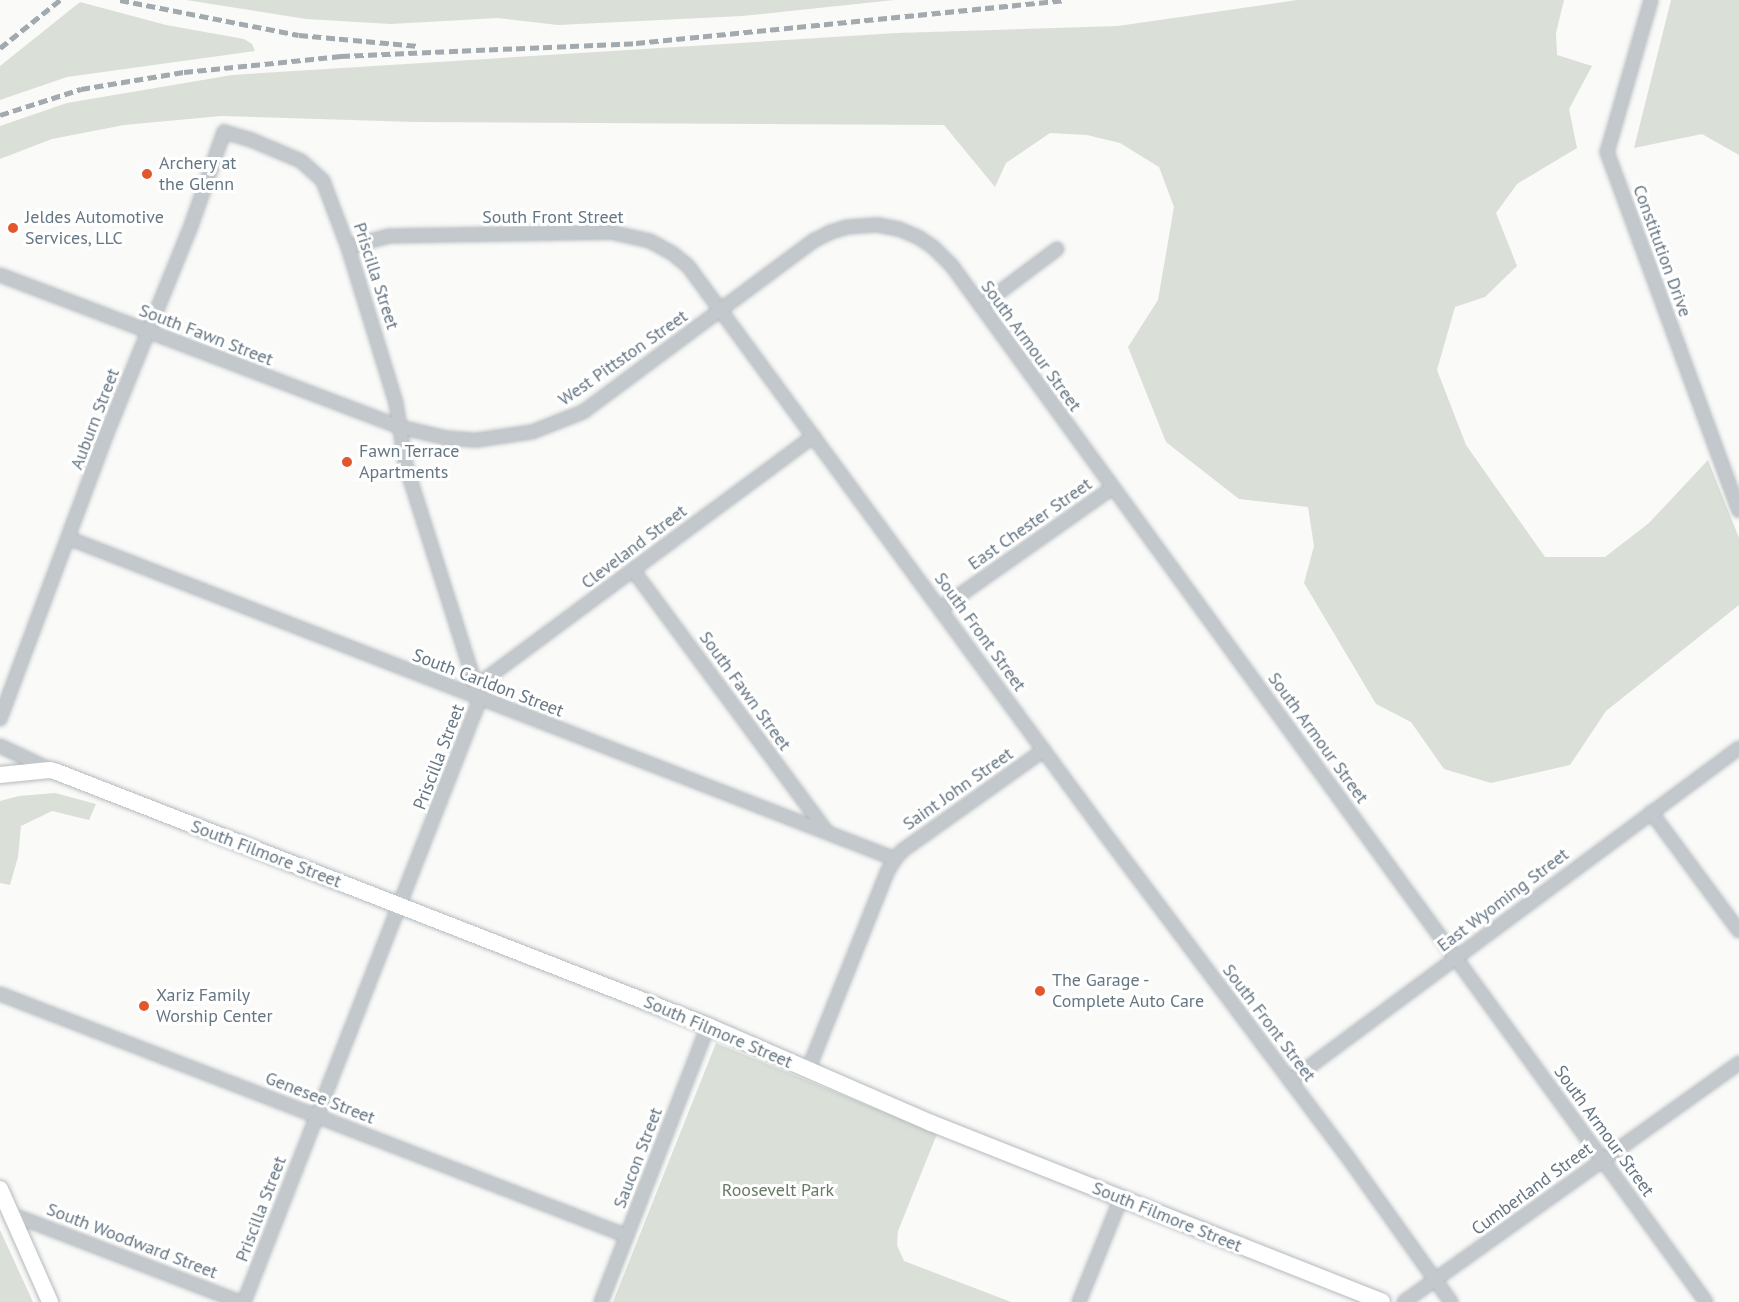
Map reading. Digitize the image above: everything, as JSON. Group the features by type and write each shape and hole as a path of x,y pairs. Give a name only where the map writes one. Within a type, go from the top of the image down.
{"street":[{"name":"Constitution Drive","path":"1651,0 1608,152 1739,510"},
{"name":"Priscilla Street","path":"224,132 249,139 301,161 314,170 330,193 396,403 406,466 478,693 400,906 242,1302"},
{"name":"Auburn Street","path":"0,719 107,433 224,132"},
{"name":"South Armour Street","path":"722,310 815,240 847,227 878,225 899,229 933,247 952,266 1706,1302"},
{"name":"South Front Street","path":"348,247 389,236 610,232 631,235 672,253 694,273 1290,1081 1450,1302"},
{"path":"981,306 1057,249"},
{"name":"South Fawn Street","path":"0,275 400,427"},
{"name":"West Pittston Street","path":"400,427 446,438 477,440 532,432 562,422 583,412 722,310"},
{"name":"Cleveland Street","path":"478,693 633,570 814,436"},
{"name":"East Chester Street","path":"940,609 1112,488"},
{"name":"South Carldon Street","path":"68,538 478,693 895,859"},
{"name":"South Fawn Street","path":"633,570 828,833"},
{"name":"South Filmore Street","path":"0,746 50,770 708,1026 931,1124 1382,1302"},
{"name":"East Wyoming Street","path":"1290,1081 1739,748"},
{"name":"Saint John Street","path":"895,859 902,851 1044,750"},
{"name":"South Filmore Street","path":"0,775 50,770"},
{"path":"1651,813 1739,931"},
{"path":"808,1070 887,872 895,859"},
{"name":"Genesee Street","path":"0,994 627,1236"},
{"name":"Saucon Street","path":"601,1302 708,1026"},
{"name":"Cumberland Street","path":"1404,1302 1739,1064"},
{"path":"0,1189 50,1302"},
{"path":"1079,1302 1121,1198"},
{"name":"South Woodward Street","path":"11,1214 242,1302"}],"green space":[{"path":"186,0 894,0 742,16 558,25 498,18 391,24 306,19"},
{"path":"1297,0 1564,0 1556,33 1557,55 1592,66 1569,109 1577,148 1517,184 1496,213 1517,266 1485,297 1455,307 1437,370 1466,445 1545,557 1605,557 1649,523 1708,460 1739,538 1739,605 1606,711 1570,765 1491,783 1444,769 1411,722 1376,704 1304,583 1314,546 1308,507 1239,499 1166,442 1128,347 1158,300 1174,207 1159,167 1120,143 1087,135 1050,133 1006,163 995,187 944,125 415,122 221,116 124,125 52,139 0,159 0,126 67,103 232,75 897,33 1118,26"},
{"path":"1671,0 1739,0 1739,155 1702,134 1634,148"},
{"path":"80,2 166,25 244,39 252,44 255,51 67,77 0,100 0,66"},
{"path":"55,793 96,804 89,820 52,811 21,826 18,857 10,885 0,883 0,801 19,796"},
{"name":"Roosevelt Park","path":"716,1043 937,1134 898,1231 897,1245 904,1261 1011,1302 613,1302"},
{"path":"0,1230 33,1302 0,1302"}],"railway":[{"path":"0,48 60,0"},
{"path":"120,0 299,35 418,46"},
{"path":"0,115 81,89 184,72 341,56 636,43 1064,0"}],"place":[{"name":"Archery at the Glenn","path":"147,174"},
{"name":"Jeldes Automotive Services, LLC","path":"13,228"},
{"name":"Fawn Terrace Apartments","path":"347,462"},
{"name":"The Garage - Complete Auto Care","path":"1040,991"},
{"name":"Xariz Family Worship Center","path":"144,1006"}]}
